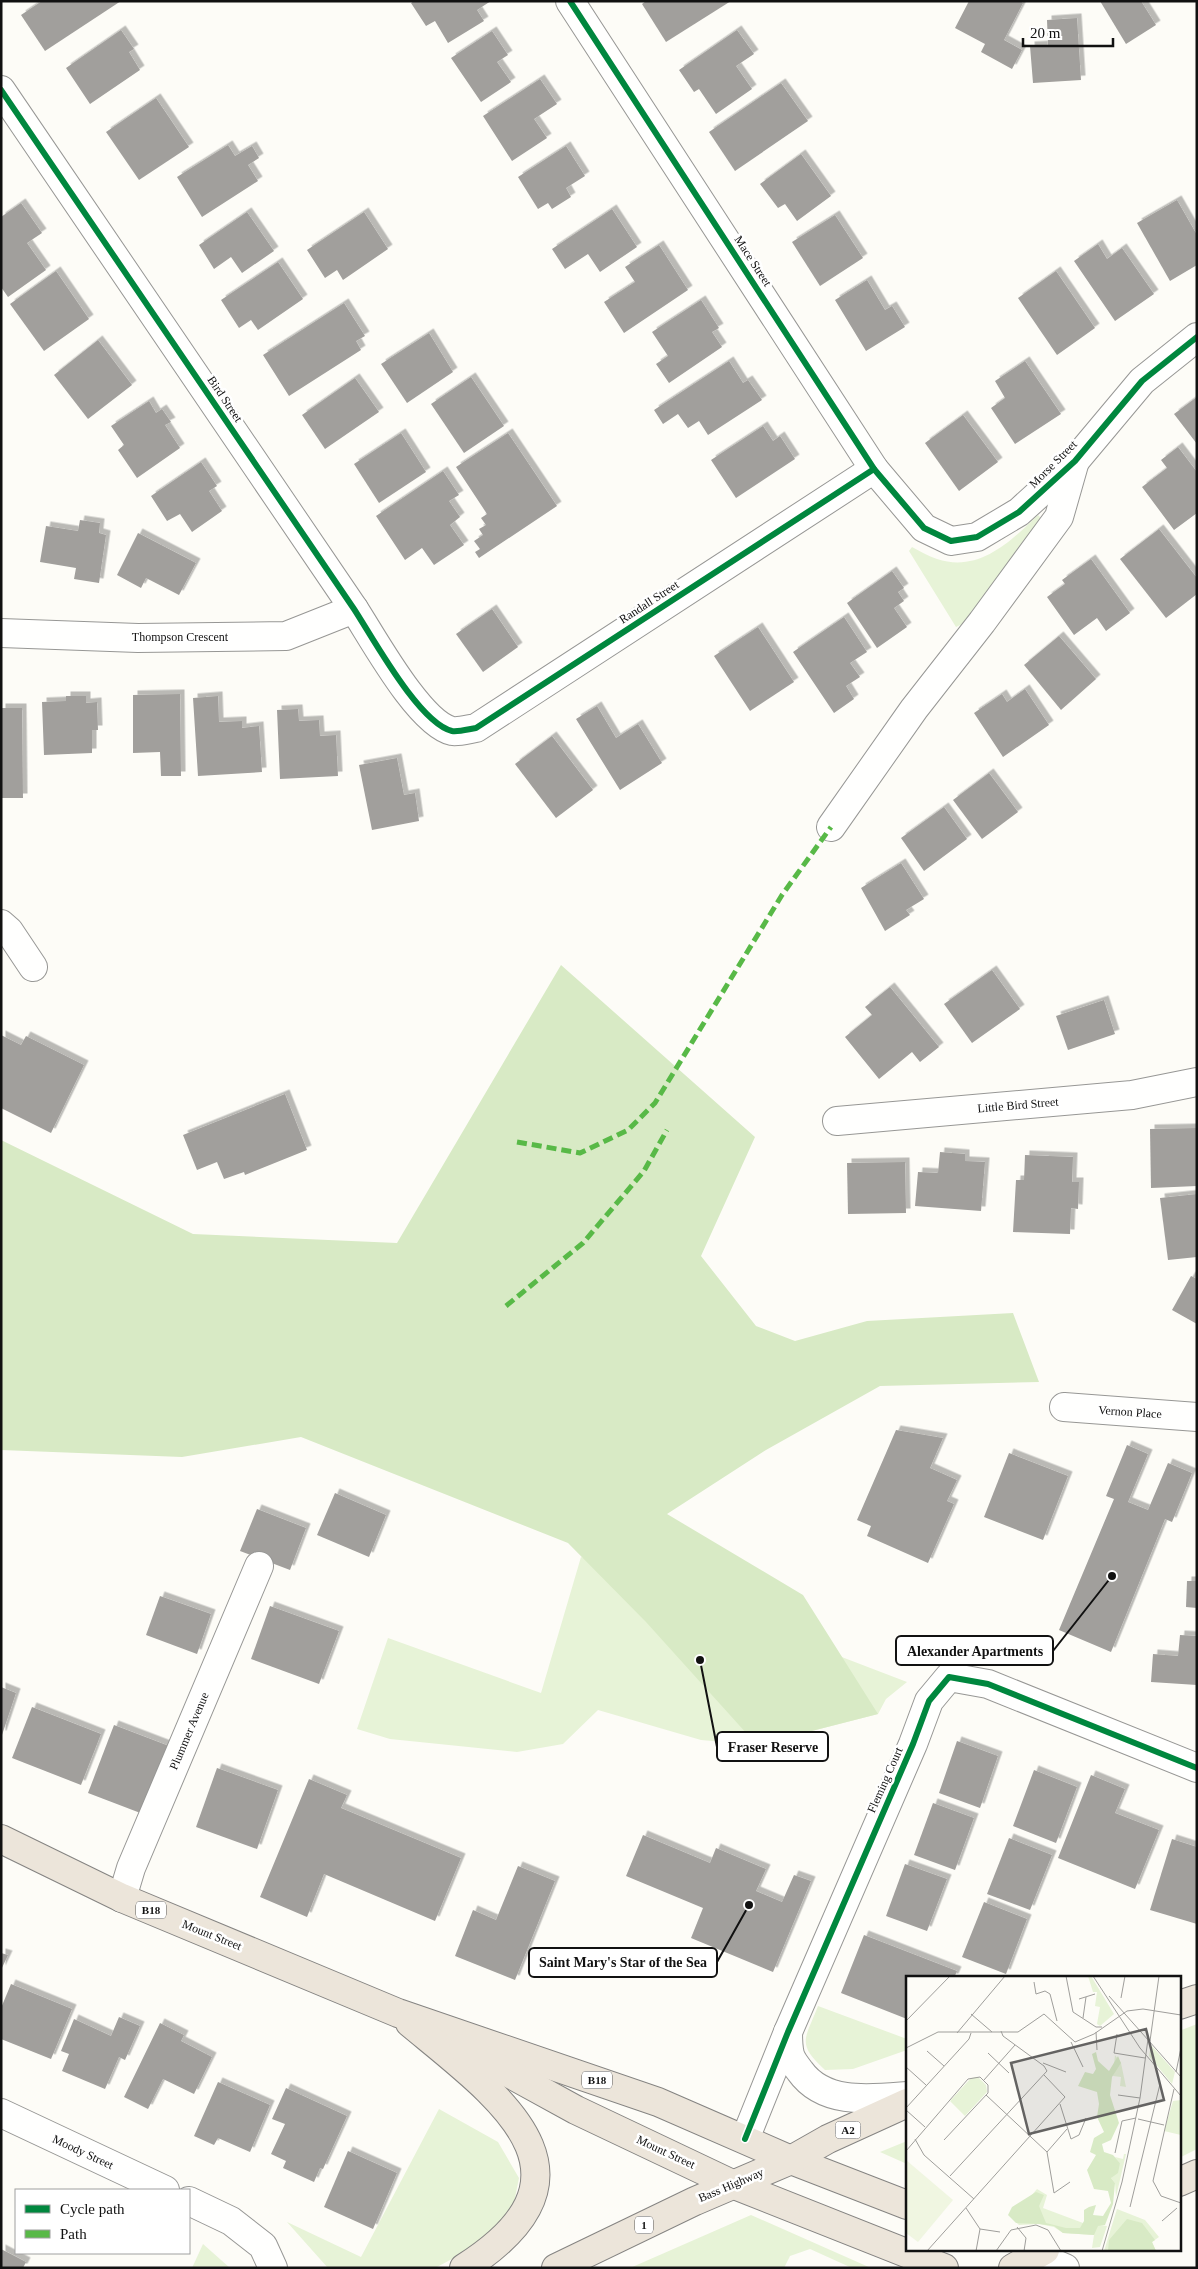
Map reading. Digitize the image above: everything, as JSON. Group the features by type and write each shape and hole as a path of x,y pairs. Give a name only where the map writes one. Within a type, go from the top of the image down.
{"highway":[{"name":"Mount Street","path":"1,1839 122,1898 398,2013 658,2102 791,2160 906,2205"},
{"path":"1180,2005 1197,1999"},
{"name":"Mount Street","path":"398,2013 576,2110 732,2184 944,2268"},
{"path":"398,2013 493,2094 511,2114 523,2133 536,2165 536,2184 524,2212 497,2245 464,2268"},
{"name":"Bass Highway","path":"556,2268 732,2184 791,2160 828,2139 906,2103"},
{"name":"Fleming Court","path":"732,2184 737,2160 745,2139"},
{"path":"1180,2182 1197,2174"}],"street":[{"name":"Mace Street","path":"570,1 874,469 924,528"},
{"name":"Bird Street","path":"1,90 354,609 403,686 432,720"},
{"name":"Morse Street","path":"924,528 951,541 977,537 1019,512 1075,461 1142,381 1197,337"},
{"name":"Morse Street","path":"831,827 914,709 982,622 1059,517 1075,461"},
{"name":"Randall Street","path":"432,720 453,731 476,728 874,469"},
{"name":"Thompson Crescent","path":"1,633 138,638 286,636 354,609"},
{"path":"1,924 9,931 33,967"},
{"name":"Little Bird Street","path":"837,1121 1132,1095 1197,1082"},
{"name":"Vernon Place","path":"1064,1407 1197,1417"},
{"name":"Plummer Avenue","path":"122,1898 131,1868 258,1566"},
{"name":"Fleming Court","path":"745,2139 788,2032 913,1744 929,1701 949,1678 988,1684 1197,1768"},
{"path":"788,2032 790,2056 794,2064 814,2086 844,2097 906,2096"},
{"name":"Moody Street","path":"1,2113 164,2189"},
{"path":"190,2201 231,2221 263,2246 273,2268"},
{"path":"1029,2256 1065,2268"}],"green space":[{"path":"1038,515 1044,521 971,620 956,627 909,551 912,547 937,559 967,562 993,552 1017,535"},
{"path":"561,965 755,1137 701,1256 756,1326 795,1341 867,1321 1013,1313 1039,1382 880,1386 766,1450 667,1514 803,1595 878,1714 757,1745 646,1622 568,1543 301,1437 182,1457 1,1450 1,1140 193,1234 397,1243"},
{"path":"581,1557 907,1682 886,1699 878,1714 757,1745 701,1740 598,1710 563,1744 517,1752 390,1739 357,1729 388,1638 541,1693"},
{"path":"818,2006 906,2039 906,2050 853,2069 825,2070 816,2061 807,2047 807,2034"},
{"path":"1197,2024 1197,2149 1180,2158 1180,2031"},
{"path":"439,2109 498,2142 519,2178 513,2208 492,2238 435,2268 328,2268 287,2222 361,2257"},
{"path":"906,2141 906,2164 880,2152"},
{"path":"751,2215 871,2268 852,2268 810,2249 790,2256 784,2268 630,2268"},
{"path":"203,2244 230,2268 192,2268"}],"building":[{"path":"42,1 121,1 45,51 21,15"},
{"path":"414,1 491,1 477,10 484,21 448,43 435,21 426,26 411,3"},
{"path":"646,1 731,1 666,42 642,4"},
{"path":"969,1 1020,1 1023,3 1004,40 1022,50 1012,69 981,52 985,44 955,28"},
{"path":"1100,1 1141,1 1156,25 1126,44"},
{"path":"1077,18 1081,80 1033,83 1030,46 1048,45 1047,20"},
{"path":"121,30 134,49 129,52 140,70 90,104 66,68"},
{"path":"737,30 754,54 736,66 752,89 716,114 699,89 694,92 679,70"},
{"path":"492,31 508,55 497,62 511,82 481,102 451,58"},
{"path":"540,79 557,104 534,119 547,138 512,161 483,116"},
{"path":"781,83 808,121 735,171 709,132"},
{"path":"156,98 189,147 139,180 106,132"},
{"path":"228,145 235,156 252,146 259,158 248,165 258,181 202,217 177,177"},
{"path":"566,146 585,176 566,188 571,197 552,209 548,203 538,209 518,177"},
{"path":"801,154 831,196 797,221 785,204 778,208 760,184"},
{"path":"1177,200 1197,235 1197,265 1170,281 1137,223"},
{"path":"21,203 42,233 27,243 46,270 8,297 1,287 1,217"},
{"path":"612,209 637,247 600,272 588,254 565,269 552,249"},
{"path":"247,212 274,251 242,273 231,257 214,269 199,245"},
{"path":"364,212 388,249 343,280 337,270 325,278 307,250"},
{"path":"835,215 863,258 820,286 792,242"},
{"path":"1098,244 1107,259 1122,248 1154,294 1115,321 1074,261"},
{"path":"659,245 688,290 624,333 604,302 635,282 625,267"},
{"path":"278,262 303,299 258,330 251,320 239,328 221,300"},
{"path":"56,271 89,319 44,351 10,304"},
{"path":"1056,271 1095,328 1057,355 1018,298"},
{"path":"867,280 885,310 892,306 905,327 866,351 835,300"},
{"path":"701,300 719,328 712,332 722,347 669,383 656,364 668,356 652,332"},
{"path":"344,303 365,336 356,341 361,350 289,396 263,355"},
{"path":"429,333 453,372 407,403 381,364"},
{"path":"98,340 132,385 88,419 54,375"},
{"path":"729,361 743,383 748,380 762,400 708,435 699,421 688,428 678,414 663,424 654,410"},
{"path":"1025,361 1061,414 1015,444 991,408 1005,398 995,381"},
{"path":"471,377 504,426 464,453 431,404"},
{"path":"355,378 379,412 325,449 302,415"},
{"path":"1197,397 1197,444 1174,414"},
{"path":"149,401 156,413 162,409 171,422 165,425 180,448 137,478 118,450 124,445 111,426"},
{"path":"963,415 998,462 959,491 925,443"},
{"path":"763,426 773,441 780,436 795,459 736,498 711,460"},
{"path":"401,433 426,472 379,503 354,464"},
{"path":"508,433 557,506 479,558 475,552 480,549 474,541 483,535 479,529 486,525 481,518 487,514 456,467"},
{"path":"1178,447 1197,472 1197,513 1174,530 1142,487 1167,468 1161,460"},
{"path":"201,462 217,486 209,491 222,511 192,532 180,514 167,521 151,496"},
{"path":"443,471 459,495 449,501 460,517 450,525 464,545 434,565 422,548 405,560 376,516"},
{"path":"80,520 100,523 99,533 106,535 99,583 74,579 76,568 40,562 46,526 78,531"},
{"path":"1159,529 1197,578 1197,594 1166,618 1120,559"},
{"path":"138,533 196,563 179,595 146,578 141,588 117,575"},
{"path":"1091,559 1130,613 1106,631 1097,618 1074,635 1047,597 1065,584 1062,580"},
{"path":"892,571 904,588 898,592 904,601 894,608 907,627 877,648 847,603"},
{"path":"492,609 518,647 483,672 456,634"},
{"path":"844,617 867,652 850,663 860,677 846,686 854,699 834,713 793,652"},
{"path":"758,627 794,682 750,711 714,656"},
{"path":"1059,636 1096,679 1061,710 1024,665"},
{"path":"1025,689 1049,725 1003,757 974,713 1002,694 1007,702"},
{"path":"180,694 181,776 161,776 160,752 133,753 133,695"},
{"path":"66,696 86,696 86,703 97,702 98,730 92,730 92,753 44,755 42,702 66,701"},
{"path":"218,696 219,722 242,721 242,728 259,726 262,772 198,776 193,698"},
{"path":"597,706 616,738 638,724 662,763 620,790 576,719"},
{"path":"1,708 22,708 23,798 1,798"},
{"path":"298,709 299,721 319,720 320,736 336,735 338,776 280,779 277,710"},
{"path":"552,736 593,790 556,818 515,764"},
{"path":"397,758 404,795 415,793 419,821 372,830 359,765"},
{"path":"989,773 1018,812 982,839 953,800"},
{"path":"944,807 967,839 924,871 901,838"},
{"path":"901,863 924,899 906,910 910,915 885,931 861,888"},
{"path":"992,970 1020,1009 972,1043 944,1004"},
{"path":"890,987 939,1047 920,1062 912,1052 879,1079 845,1037 872,1015 865,1007"},
{"path":"1104,1000 1115,1034 1068,1050 1056,1016"},
{"path":"1,1035 21,1045 26,1036 84,1065 51,1133 1,1108"},
{"path":"285,1094 307,1150 245,1175 244,1172 224,1179 217,1162 197,1170 183,1135"},
{"path":"1197,1128 1197,1186 1151,1188 1150,1129"},
{"path":"940,1152 965,1154 965,1161 985,1162 981,1211 915,1206 918,1172 938,1173"},
{"path":"1025,1155 1073,1157 1072,1182 1079,1182 1078,1209 1071,1208 1070,1234 1013,1232 1016,1180 1024,1180"},
{"path":"905,1162 906,1213 848,1214 847,1163"},
{"path":"1197,1194 1197,1257 1168,1260 1160,1198"},
{"path":"1191,1276 1197,1279 1197,1324 1172,1310"},
{"path":"896,1430 943,1438 930,1468 957,1480 947,1501 954,1504 928,1563 867,1536 871,1526 857,1520"},
{"path":"1127,1445 1148,1454 1128,1502 1148,1510 1168,1463 1192,1473 1172,1522 1165,1519 1111,1652 1059,1630 1114,1499 1106,1496"},
{"path":"1009,1453 1068,1476 1043,1540 984,1517"},
{"path":"335,1493 386,1515 369,1557 317,1535"},
{"path":"257,1509 306,1528 290,1570 240,1551"},
{"path":"1187,1581 1197,1581 1197,1608 1186,1607"},
{"path":"160,1596 211,1614 197,1654 146,1635"},
{"path":"270,1606 339,1631 319,1684 251,1659"},
{"path":"1180,1635 1197,1636 1197,1685 1151,1682 1153,1654 1178,1656"},
{"path":"1,1687 16,1693 2,1735 1,1735"},
{"path":"32,1707 101,1734 81,1785 12,1758"},
{"path":"114,1725 169,1746 143,1814 88,1793"},
{"path":"957,1741 998,1756 980,1808 939,1793"},
{"path":"217,1768 278,1790 257,1849 196,1827"},
{"path":"1034,1770 1077,1787 1056,1843 1013,1826"},
{"path":"1091,1775 1125,1789 1115,1813 1159,1830 1135,1889 1058,1858"},
{"path":"309,1779 347,1795 341,1808 461,1858 435,1921 324,1874 307,1917 260,1897"},
{"path":"933,1803 974,1818 955,1870 914,1855"},
{"path":"643,1835 710,1863 716,1848 766,1869 756,1891 782,1902 794,1875 811,1881 773,1972 691,1938 703,1908 626,1876"},
{"path":"1009,1838 1052,1855 1030,1910 987,1894"},
{"path":"1172,1839 1197,1847 1197,1924 1150,1910"},
{"path":"905,1864 947,1879 927,1931 886,1916"},
{"path":"518,1866 555,1881 515,1980 455,1956 473,1910 496,1920"},
{"path":"984,1902 1027,1919 1006,1974 962,1957"},
{"path":"864,1935 957,1971 955,1976 906,1976 906,2019 841,1993"},
{"path":"1,1953 8,1955 1,1970"},
{"path":"11,1984 72,2009 51,2059 1,2039 1,2008"},
{"path":"119,2017 140,2026 125,2060 119,2057 105,2089 62,2071 69,2054 61,2051 74,2019 111,2036"},
{"path":"160,2023 184,2035 181,2041 212,2057 194,2094 163,2079 148,2109 124,2097"},
{"path":"218,2082 270,2105 250,2152 218,2138 214,2145 194,2136"},
{"path":"286,2088 347,2116 323,2169 320,2168 314,2182 283,2168 286,2161 271,2154 285,2124 272,2119"},
{"path":"348,2151 397,2173 373,2229 324,2207"},
{"path":"1,2249 26,2262 23,2268 1,2268"}],"marked path":[{"path":"517,1142 580,1153 628,1130 655,1103 782,895 831,827"},
{"path":"506,1306 583,1243 644,1171 667,1130"}],"cycle path":[{"path":"570,1 874,469 924,528 951,541 977,537 1019,512 1075,461 1142,381 1197,337"},
{"path":"1,90 354,609 398,678 425,713 439,725 452,731 476,728 874,469"},
{"path":"745,2139 788,2032 913,1744 929,1701 949,1677 988,1684 1197,1768"}],"place":[{"name":"Alexander Apartments","path":"1112,1576"},
{"name":"Fraser Reserve","path":"700,1660"},
{"name":"Saint Mary's Star of the Sea","path":"749,1905"}]}
